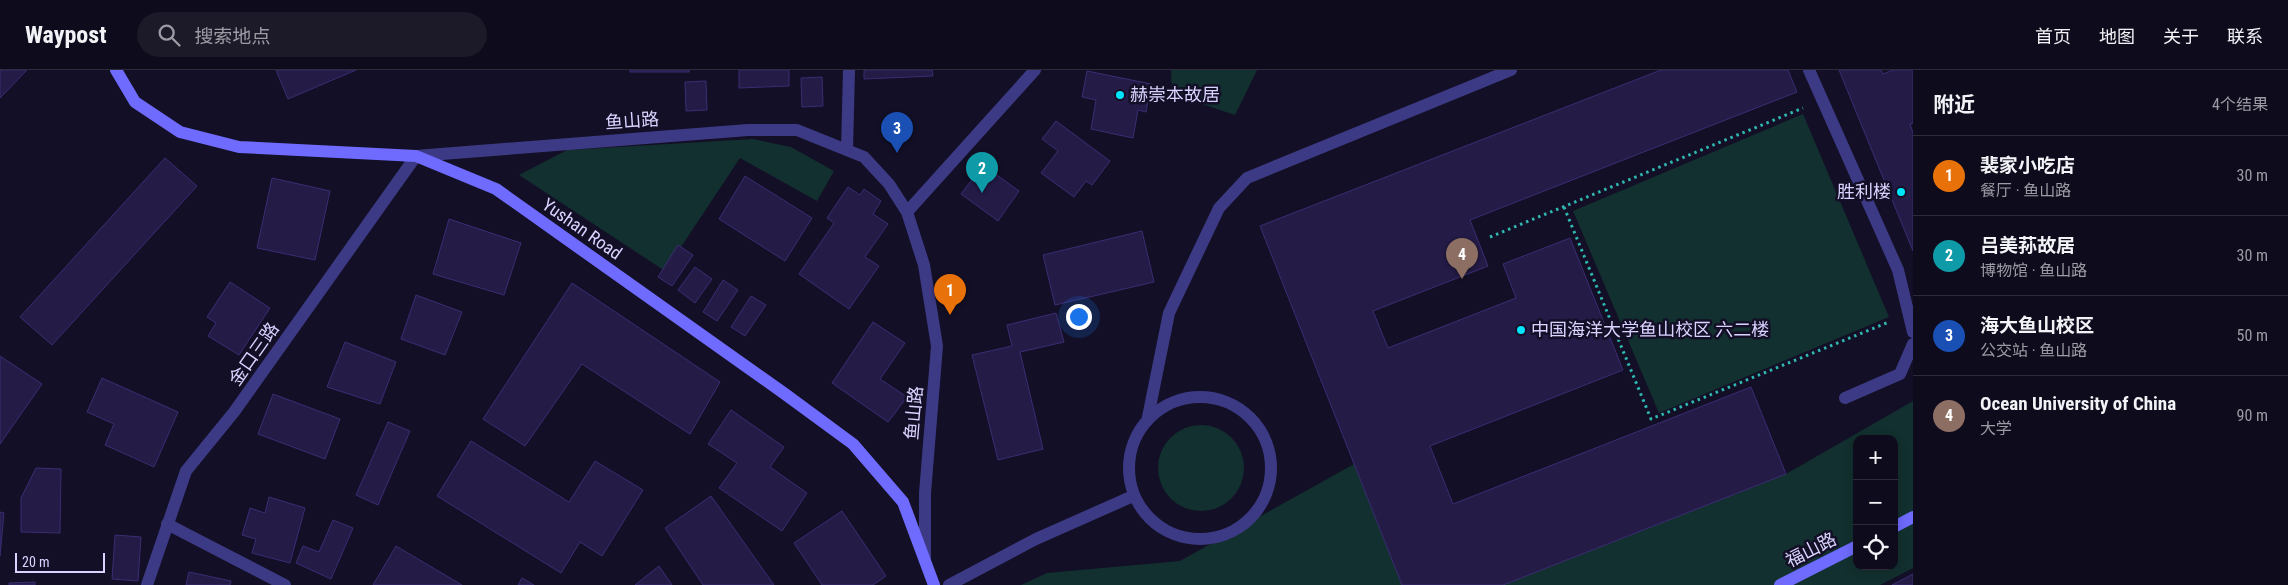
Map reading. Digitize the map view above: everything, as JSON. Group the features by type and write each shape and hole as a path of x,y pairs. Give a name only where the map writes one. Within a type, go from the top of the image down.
{"main road":[{"name":"Yushan Road","path":"116,70 135,102 180,132 239,147 416,156 496,189 853,444 903,502 934,585"},
{"path":"1898,525 1913,517"},
{"name":"福山路","path":"1780,585 1853,548"}],"street":[{"path":"847,149 849,70"},
{"path":"907,212 1035,70"},
{"path":"1148,417 1169,313 1219,208 1248,178 1511,70"},
{"path":"1809,70 1898,270 1913,332"},
{"name":"鱼山路","path":"416,156 748,130 797,130 864,157 889,184 907,212 924,265 937,346 925,493 925,561"},
{"name":"金口三路","path":"147,585 186,470 234,412 416,156"},
{"path":"1845,398 1900,374 1913,344"},
{"path":"1192,396 1216,398 1239,408 1256,424 1268,445 1272,469 1267,493 1255,514 1236,530 1213,538 1189,539 1166,531 1146,516 1133,496 1128,475 1129,454 1136,434 1148,417 1168,403 1192,396"},
{"path":"949,585 1036,539 1133,496"},
{"path":"167,524 285,585"}],"path":[{"path":"1490,238 1822,101"},
{"path":"1564,207 1651,419 1908,314"}],"green space":[{"path":"1171,70 1257,70 1235,115 1172,94"},
{"path":"1803,114 1889,317 1659,413 1573,211"},
{"path":"753,139 791,147 834,171 817,201 740,158 665,271 519,175 567,150"},
{"path":"1913,401 1913,568 1880,585 1503,585 1786,474 1853,435 1853,570 1898,570 1898,435 1854,435"},
{"path":"1201,425 1225,432 1237,444 1244,468 1237,492 1225,504 1201,511 1177,504 1165,492 1158,468 1165,444 1177,432"},
{"path":"1354,464 1402,585 1021,585 1047,573 1180,561"}],"building":[{"path":"0,70 27,70 0,98"},
{"path":"276,70 356,70 288,99"},
{"path":"630,70 689,70 689,72 630,72"},
{"path":"739,70 789,70 789,86 739,88"},
{"path":"864,70 932,70 933,76 864,79"},
{"name":"中国海洋大学鱼山校区 六二楼","path":"1661,70 1788,70 1797,92 1470,220 1488,266 1373,311 1388,348 1516,298 1503,264 1570,238 1623,370 1430,446 1453,504 1751,387 1786,474 1503,585 1402,585 1260,226"},
{"name":"胜利楼","path":"1839,70 1881,70 1883,74 1893,70 1913,70 1913,123 1910,124 1913,133 1913,251"},
{"path":"1087,71 1151,84 1146,112 1138,110 1133,138 1091,129 1096,100 1082,97"},
{"path":"822,77 823,106 802,107 801,78"},
{"path":"706,81 707,110 686,111 685,82"},
{"path":"1056,121 1110,161 1092,185 1086,181 1074,197 1041,173 1058,151 1042,139"},
{"path":"165,158 197,186 52,345 20,317"},
{"path":"983,165 1019,191 998,221 961,194"},
{"path":"745,176 812,218 785,261 719,219"},
{"path":"272,178 330,191 315,260 257,248"},
{"path":"848,187 860,195 864,189 881,201 873,214 888,224 865,257 879,266 849,309 799,274 834,223 827,218"},
{"path":"449,219 521,243 504,295 433,274"},
{"path":"1142,231 1154,282 1055,305 1043,255"},
{"path":"678,245 693,255 672,286 658,277"},
{"path":"695,267 712,279 695,303 678,290"},
{"path":"723,280 738,290 717,321 703,312"},
{"path":"230,282 270,308 239,355 208,336 216,323 207,317"},
{"path":"572,283 720,382 690,434 582,364 525,446 483,419"},
{"path":"416,295 462,312 445,355 401,339"},
{"path":"751,296 766,305 745,336 731,327"},
{"path":"1056,313 1064,342 1020,352 1043,449 998,460 972,355 1012,346 1007,325"},
{"path":"873,322 905,343 880,379 907,397 888,422 832,383"},
{"path":"345,342 396,362 380,404 327,387"},
{"path":"0,356 42,384 0,444"},
{"path":"102,378 178,412 154,467 105,445 114,424 87,412"},
{"path":"273,394 340,419 325,459 258,434"},
{"path":"731,410 784,447 770,467 807,493 782,531 719,488 737,463 708,444"},
{"path":"388,422 410,431 378,505 356,495"},
{"path":"471,441 569,502 595,461 643,490 602,556 580,542 561,573 437,496"},
{"path":"36,468 61,469 60,533 21,532 21,498"},
{"path":"711,496 774,585 703,585 665,528"},
{"path":"269,497 305,508 290,563 252,553 256,539 242,535 250,508 265,513"},
{"path":"842,511 886,576 873,585 822,585 794,543"},
{"path":"0,512 4,513 0,556"},
{"path":"333,520 353,528 331,579 296,563 303,546 319,552"},
{"path":"115,535 141,537 138,581 112,579"},
{"path":"396,546 462,585 373,585"},
{"path":"659,566 672,585 635,585"},
{"path":"189,572 231,581 230,585 186,585"},
{"path":"1913,574 1913,585 1892,585"},
{"path":"522,578 534,585 518,585"},
{"path":"35,582 35,585 9,585 9,583"}],"place":[{"name":"赫崇本故居","path":"1120,95"},
{"name":"海大鱼山校区","path":"897,153"},
{"name":"胜利楼","path":"1901,192"},
{"name":"吕美荪故居","path":"982,193"},
{"name":"Ocean University of China","path":"1462,279"},
{"name":"裴家小吃店","path":"950,315"},
{"name":"中国海洋大学鱼山校区 六二楼","path":"1521,330"}]}
